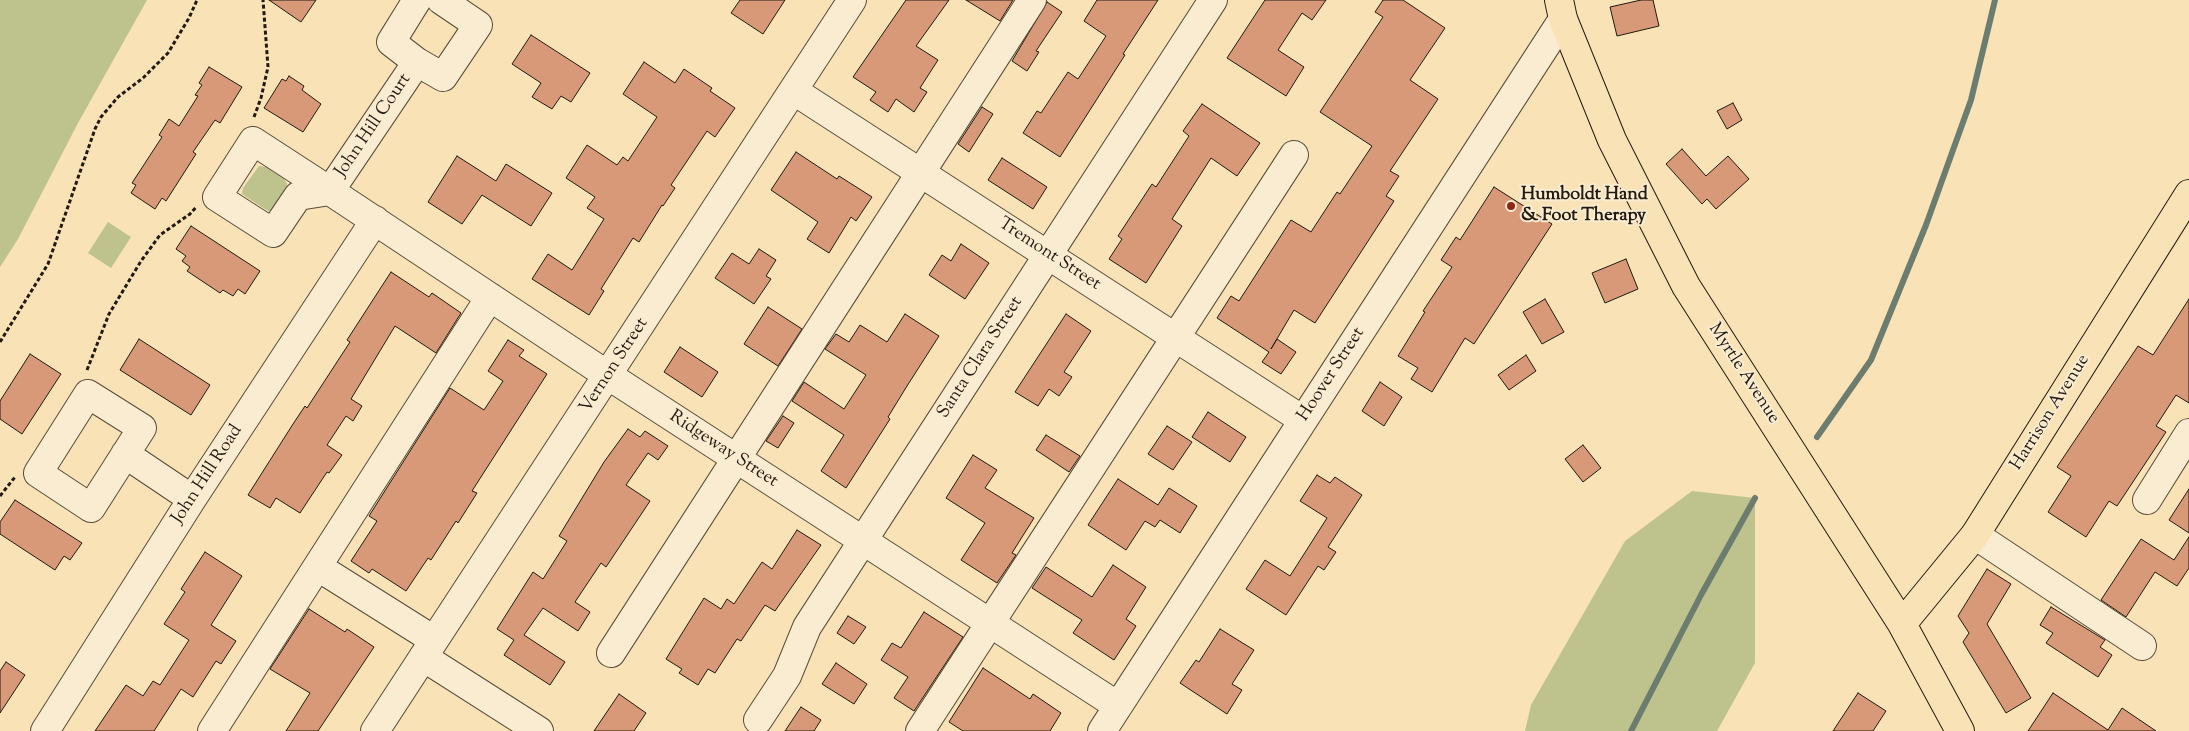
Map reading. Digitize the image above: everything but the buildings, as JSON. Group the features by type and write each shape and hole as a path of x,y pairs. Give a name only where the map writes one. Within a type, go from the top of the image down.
{"main road":[{"name":"Myrtle Avenue","path":"1561,10 1612,140 1686,286 1902,624 1960,731"},
{"name":"Harrison Avenue","path":"1902,624 1975,535 2185,208"}],"street":[{"path":"417,0 391,42 417,62 443,77 478,25 441,0"},
{"name":"Vernon Street","path":"375,731 609,376 852,0"},
{"path":"611,653 1032,0"},
{"name":"Santa Clara Street","path":"758,720 787,676 807,628 1213,0"},
{"name":"Hoover Street","path":"1102,731 1534,68 1561,10"},
{"name":"John Hill Court","path":"330,191 417,62"},
{"name":"Tremont Street","path":"794,91 1049,254 1303,420"},
{"path":"920,731 1294,155"},
{"name":"Ridgeway Street","path":"330,191 609,376 1118,706"},
{"name":"John Hill Road","path":"45,731 192,499 375,220"},
{"path":"212,731 490,297"},
{"path":"2147,500 2189,433"},
{"path":"125,454 192,499"},
{"path":"1975,535 2142,646"},
{"path":"318,567 539,731"}],"path":[{"path":"0,342 48,264 95,129 101,117 108,106 143,78 168,53 189,18 197,0"},
{"path":"252,122 261,98 268,67 263,0"},
{"path":"86,376 109,314 141,261 160,235 190,214 201,202"},
{"path":"0,496 16,476"}],"green space":[{"path":"0,0 147,0 78,123 18,239 0,267"},
{"path":"259,166 266,167 284,179 287,184 287,189 273,210 268,211 242,194 243,188"},
{"path":"108,222 131,237 111,268 88,253"},
{"path":"1692,491 1755,498 1755,663 1717,731 1525,731 1531,705 1625,541"}],"waterway":[{"path":"1817,437 1871,360 1926,225 1971,100 1995,0"},
{"path":"1631,731 1701,595 1755,498"}],"place":[{"name":"Humboldt Hand & Foot Therapy","path":"1511,206"}]}
